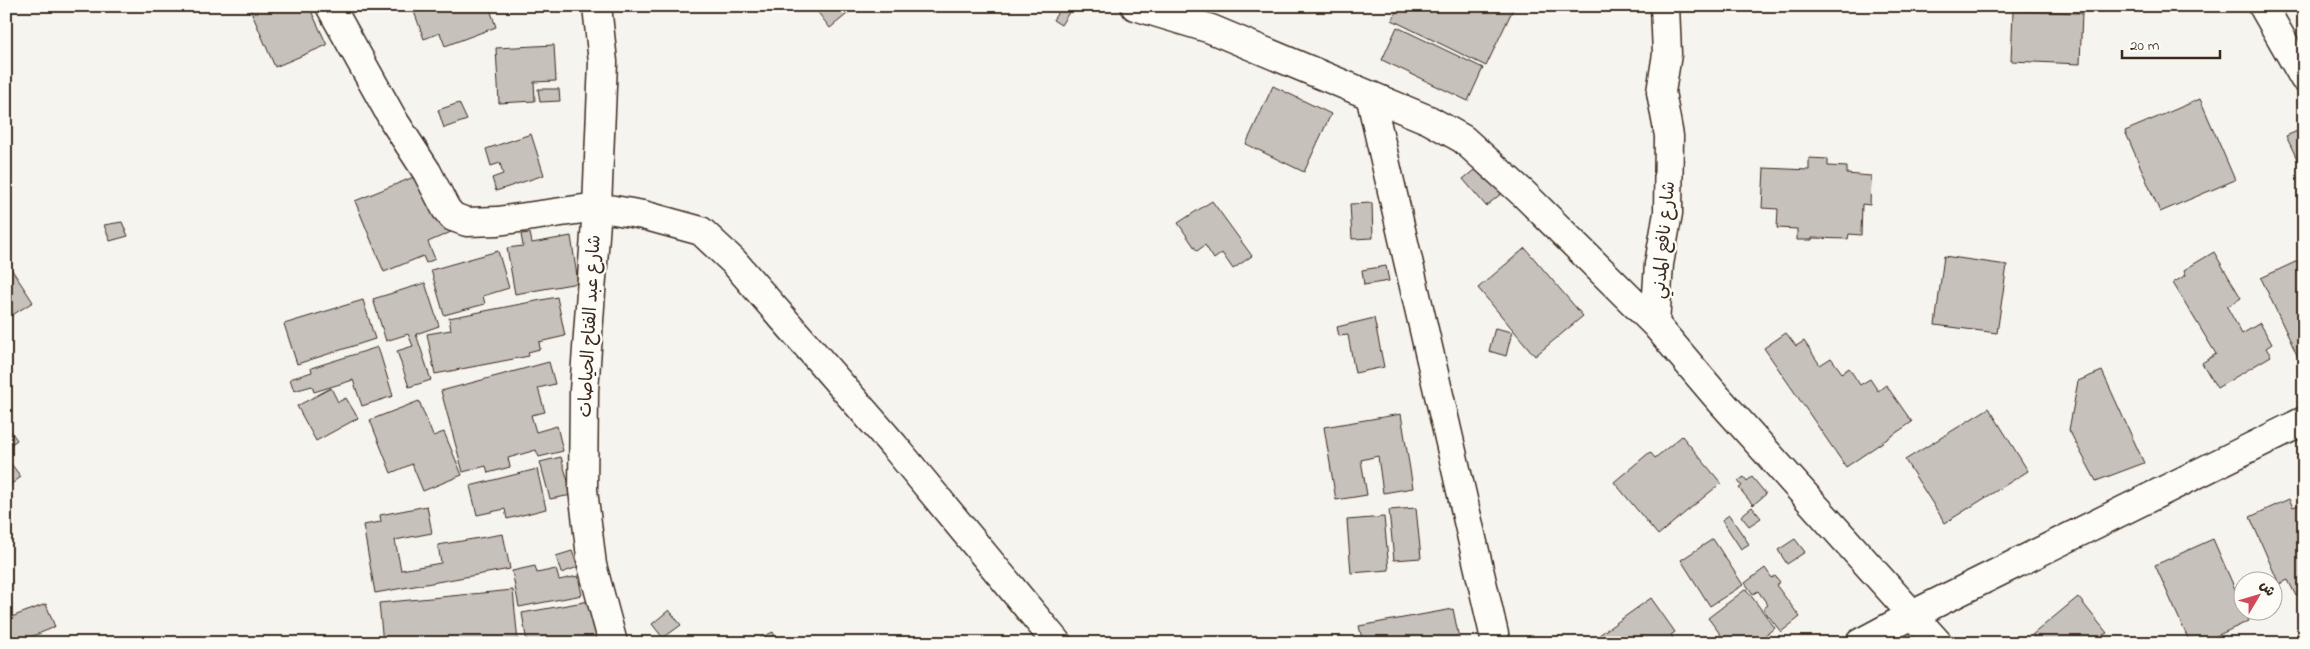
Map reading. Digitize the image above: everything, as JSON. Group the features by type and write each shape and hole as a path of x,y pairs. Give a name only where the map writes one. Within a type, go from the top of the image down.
{"street":[{"path":"330,6 394,121 427,172 446,209 453,217 467,222 498,221 597,206 643,215 701,231 734,262 895,447 1058,643"},
{"name":"شارع عبد الفتاح الحياصات","path":"597,6 603,62 597,206 584,391 583,490 592,566 612,643"},
{"path":"1135,6 1211,29 1430,120 1462,139 1526,195 1655,324 1717,397 1914,614 1938,643"},
{"name":"شارع نافع المدني","path":"1655,324 1659,264 1668,213 1670,136 1661,92 1667,54 1665,6"},
{"path":"2263,6 2304,78"},
{"path":"1370,95 1496,643"},
{"path":"1860,643 1914,614 2304,421"}],"building":[{"path":"316,6 318,10 312,13 327,45 275,67 249,7"},
{"path":"412,6 489,6 496,27 445,46 440,33 424,39"},
{"path":"813,6 857,6 830,28"},
{"path":"1062,6 1073,6 1061,25 1053,20"},
{"path":"1399,6 1507,6 1513,9 1486,66 1392,20"},
{"path":"2013,11 2082,13 2080,64 2011,61"},
{"path":"1397,27 1483,68 1468,101 1382,60"},
{"path":"554,45 556,81 534,82 535,101 499,103 496,48"},
{"path":"1273,86 1331,114 1304,172 1246,144"},
{"path":"538,89 559,89 560,101 540,102"},
{"path":"2200,99 2235,180 2160,212 2125,131"},
{"path":"459,103 467,120 444,128 438,110"},
{"path":"2304,128 2304,158 2298,161 2286,136"},
{"path":"531,134 544,175 496,191 492,178 503,174 500,163 491,166 486,149"},
{"path":"1809,158 1828,159 1828,166 1847,167 1847,174 1871,176 1870,205 1862,204 1861,235 1849,234 1848,239 1812,238 1812,240 1797,240 1797,229 1777,228 1778,209 1762,208 1764,168 1809,170"},
{"path":"1479,166 1502,193 1486,206 1463,179"},
{"path":"426,172 451,232 428,242 435,259 426,263 423,256 384,272 355,201"},
{"path":"1212,201 1252,256 1233,269 1222,253 1214,259 1205,245 1197,251 1178,223"},
{"path":"1372,203 1373,238 1352,239 1350,204"},
{"path":"122,222 128,236 110,241 104,225"},
{"path":"530,233 532,243 571,236 578,283 515,294 507,248 523,246 521,234"},
{"path":"1525,248 1583,316 1535,356 1478,288"},
{"path":"498,251 509,288 483,296 485,304 444,315 431,270"},
{"path":"2214,252 2241,298 2227,307 2242,334 2260,323 2272,344 2266,348 2271,356 2217,388 2202,363 2216,354 2173,283 2186,275 2184,270"},
{"path":"1944,256 2007,265 1997,333 1935,325"},
{"path":"2304,258 2304,370 2261,278"},
{"path":"6,261 33,302 6,319"},
{"path":"1386,266 1389,281 1364,285 1362,270"},
{"path":"425,283 439,326 416,334 431,380 409,387 397,351 413,346 408,334 386,341 373,299"},
{"path":"557,297 565,336 539,342 540,349 528,352 529,356 435,374 427,334 451,330 449,318"},
{"path":"363,300 375,339 297,364 284,324"},
{"path":"1374,318 1384,367 1355,373 1348,335 1339,336 1337,327"},
{"path":"1495,328 1512,332 1506,356 1489,351"},
{"path":"1786,333 1796,346 1804,341 1820,365 1831,358 1842,373 1849,368 1860,385 1870,379 1878,391 1886,385 1912,422 1846,467 1764,348"},
{"path":"378,347 393,396 362,406 353,380 314,392 312,386 294,391 290,379 312,372 311,368"},
{"path":"549,362 555,384 538,388 545,412 531,415 536,432 557,426 563,451 539,457 536,450 508,458 510,467 488,473 486,466 463,472 441,391"},
{"path":"2102,371 2144,463 2096,481 2069,430 2078,381"},
{"path":"331,388 338,402 346,398 358,418 316,441 297,406"},
{"path":"419,401 433,436 444,432 462,475 423,491 412,464 391,473 370,420"},
{"path":"1989,408 2028,471 1945,523 1905,460"},
{"path":"1401,414 1413,488 1383,493 1378,456 1361,460 1367,495 1336,500 1324,427"},
{"path":"6,425 17,440 6,448"},
{"path":"1682,436 1721,483 1658,535 1614,482 1650,452 1655,458"},
{"path":"6,457 21,477 6,488"},
{"path":"561,457 572,495 550,499 540,462"},
{"path":"537,469 546,509 507,519 505,509 477,515 470,486"},
{"path":"1744,477 1747,481 1752,477 1766,494 1753,505 1739,488 1742,486 1738,481"},
{"path":"2289,499 2293,507 2304,503 2304,593 2296,596 2288,580 2282,583 2282,572 2274,572 2250,517"},
{"path":"427,506 432,533 395,540 401,570 441,563 438,545 503,534 510,569 375,593 363,525 381,522 380,515"},
{"path":"1752,507 1761,518 1749,526 1741,516"},
{"path":"1416,508 1421,558 1394,560 1389,510"},
{"path":"1729,515 1749,544 1741,549 1722,520"},
{"path":"1384,517 1389,570 1351,573 1347,520"},
{"path":"1713,539 1743,585 1710,606 1681,560"},
{"path":"1795,539 1805,552 1787,564 1778,550"},
{"path":"2213,539 2232,582 2232,622 2247,622 2201,643 2190,643 2155,565"},
{"path":"572,551 578,567 561,573 556,556"},
{"path":"535,566 537,573 556,569 559,580 578,576 582,595 519,607 512,571"},
{"path":"1765,568 1772,578 1775,576 1780,582 1776,585 1800,617 1781,632 1763,609 1768,605 1758,591 1753,594 1745,583"},
{"path":"1746,589 1775,628 1754,643 1750,637 1743,643 1727,643 1708,618"},
{"path":"513,590 518,643 383,643 379,603"},
{"path":"2078,597 2107,633 2101,636 2106,643 2039,643 2032,635"},
{"path":"1651,598 1675,632 1671,635 1677,643 1588,643"},
{"path":"595,600 602,640 585,643 527,643 522,613"},
{"path":"46,604 55,627 16,643 6,643 6,619"},
{"path":"1453,609 1460,643 1363,643 1359,626"},
{"path":"669,610 681,625 663,638 652,624"},
{"path":"773,632 778,643 762,643 760,638"}]}
